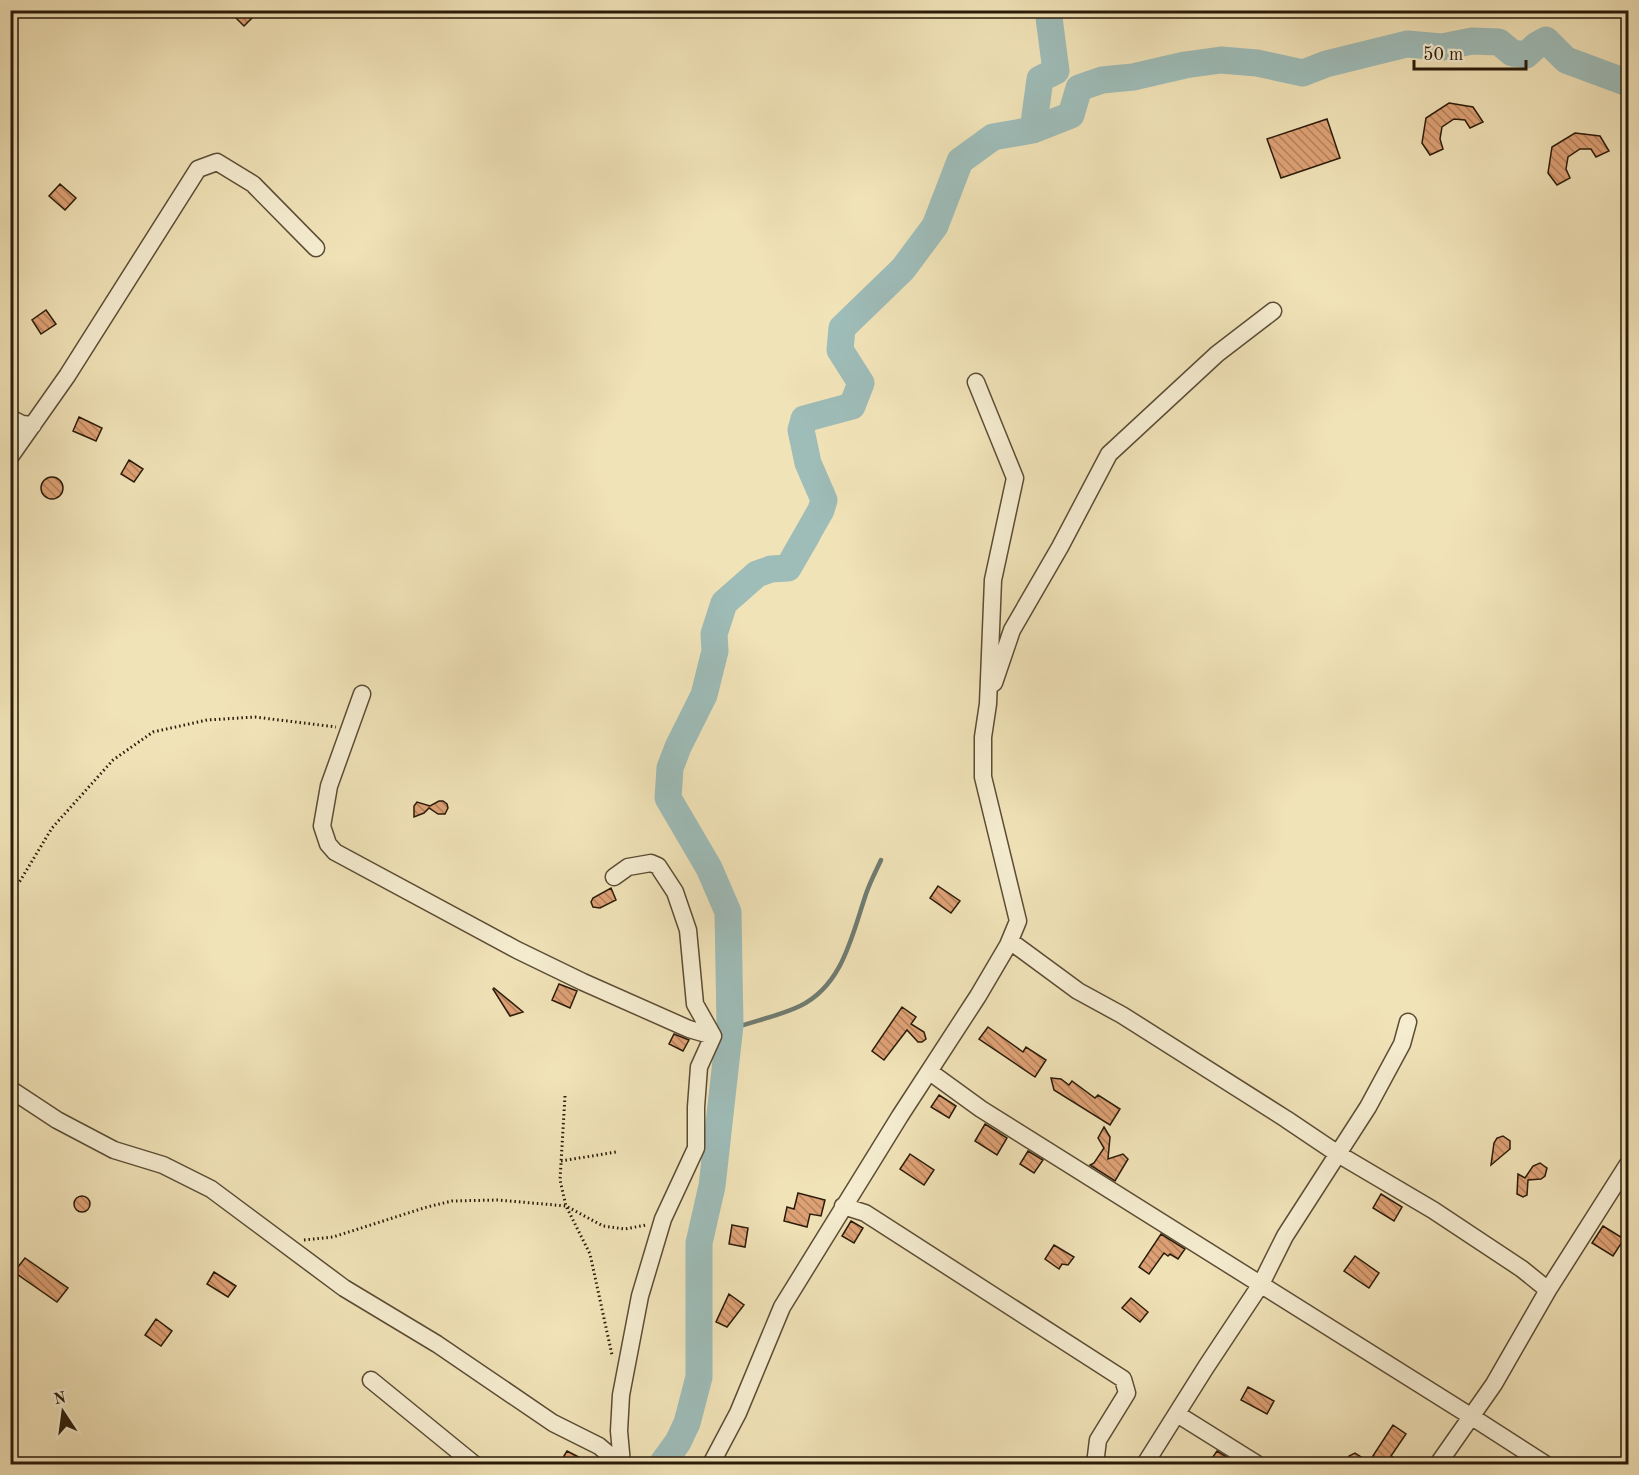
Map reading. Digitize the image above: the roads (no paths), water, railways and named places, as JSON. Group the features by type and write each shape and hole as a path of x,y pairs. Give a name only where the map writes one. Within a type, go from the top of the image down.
{"street":[{"path":"10,458 141,261 198,169 217,162 253,184 316,248"},
{"path":"988,704 1012,630 1060,547 1109,454 1217,354 1273,311"},
{"path":"711,1464 738,1413 782,1307 843,1206 978,996 1010,941 1018,921 983,777 983,737 988,704 993,580 1015,478 976,382"},
{"path":"10,418 22,424 33,425"},
{"path":"362,694 329,786 322,826 328,844 335,852 517,950 582,982 689,1029 713,1036"},
{"path":"615,878 628,867 651,863 658,866 675,892 688,930 695,1004 713,1036"},
{"path":"1010,941 1078,991 1134,1022 1338,1154 1433,1210 1522,1269 1548,1290"},
{"path":"1145,1464 1261,1284 1285,1236 1368,1107 1402,1044 1408,1022"},
{"path":"622,1464 619,1431 621,1395 640,1296 663,1219 696,1149 699,1067 713,1036"},
{"path":"930,1072 981,1109 1545,1464"},
{"path":"10,1089 57,1120 114,1150 163,1165 211,1189 344,1288 437,1344 553,1424 599,1446 612,1457 616,1464"},
{"path":"1438,1464 1494,1384 1548,1290 1565,1267 1629,1164"},
{"path":"843,1206 865,1214 1123,1379 1127,1393 1098,1440 1095,1464"},
{"path":"371,1380 474,1464"},
{"path":"1177,1414 1257,1464"}],"waterway":[{"path":"806,537 788,568 821,510 824,500 808,463 801,430 804,419 852,406 861,383 840,350 842,328 903,269 935,226 960,161 993,137 1033,130 1040,79 1056,71 1048,10"},
{"path":"1033,130 1071,115 1079,88 1102,80 1133,77 1185,65 1221,60 1257,63 1303,73 1326,64 1407,44 1442,47 1472,41 1499,42 1512,53 1526,55 1546,40 1566,60 1628,83"},
{"path":"662,1464 678,1442 687,1423 699,1377 699,1243 712,1186 730,1025 728,912 709,868 668,798 670,768 704,695 715,651 714,634 724,603 757,574 771,569 788,568"},
{"path":"729,1030 800,1006 815,997 826,985 844,957 881,860"},
{"path":"1628,1349 1626,1351 1628,1374"}]}
